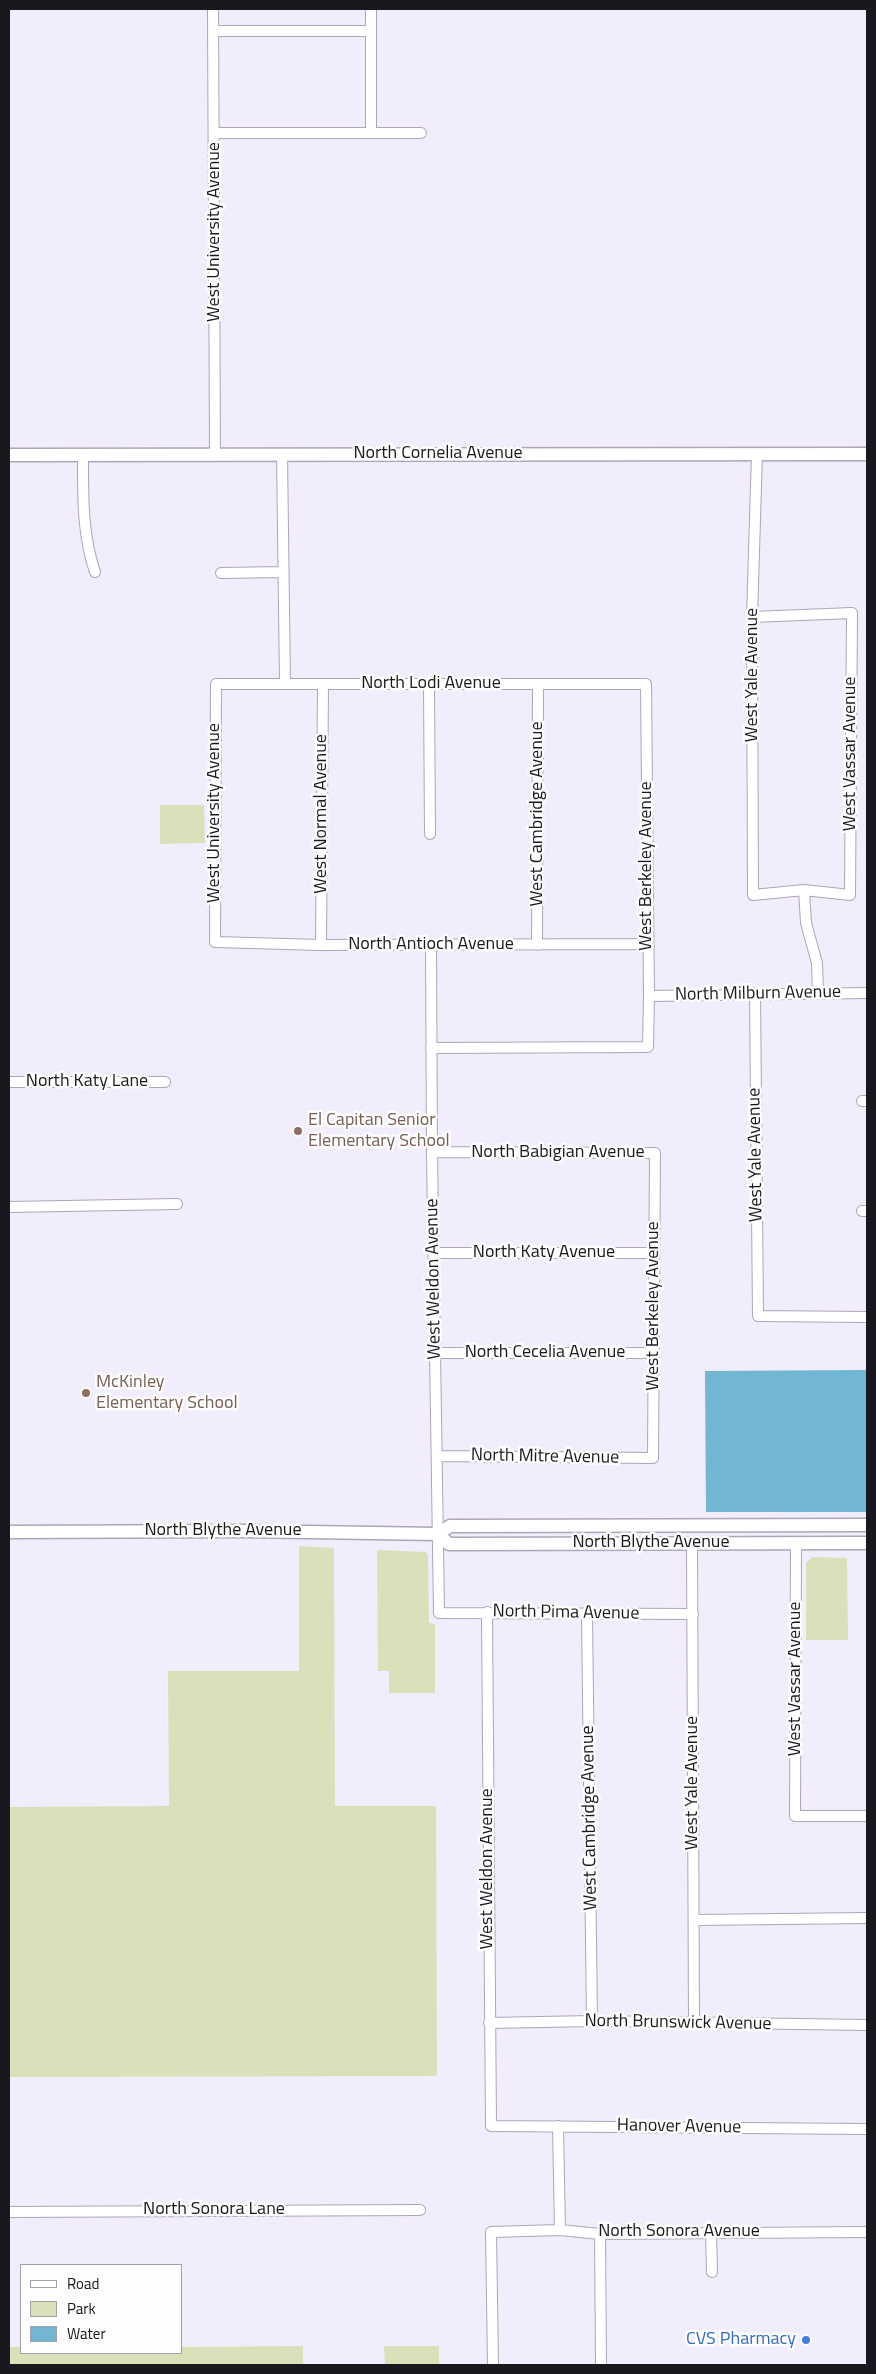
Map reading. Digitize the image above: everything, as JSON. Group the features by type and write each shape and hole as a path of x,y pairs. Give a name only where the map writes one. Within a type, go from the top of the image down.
{"street":[{"name":"West University Avenue","path":"213,9 215,455"},
{"path":"372,9 372,133"},
{"path":"214,30 372,31"},
{"path":"214,133 421,133"},
{"path":"282,454 282,572 285,684"},
{"name":"West Yale Avenue","path":"758,454 752,617 753,895 804,890"},
{"name":"North Cornelia Avenue","path":"9,455 867,454"},
{"path":"83,455 84,516 87,543 95,572"},
{"path":"221,573 282,572"},
{"name":"West Vassar Avenue","path":"752,617 852,613 850,896 804,890"},
{"name":"West University Avenue","path":"215,942 216,684"},
{"name":"North Lodi Avenue","path":"216,684 646,684"},
{"name":"West Normal Avenue","path":"321,945 323,684"},
{"path":"429,684 430,834"},
{"name":"West Cambridge Avenue","path":"537,945 538,684"},
{"name":"West Berkeley Avenue","path":"431,1048 648,1047 646,684"},
{"path":"804,890 806,923 817,963 818,993"},
{"name":"North Antioch Avenue","path":"215,942 321,945 648,944"},
{"name":"West Weldon Avenue","path":"431,945 439,1613"},
{"name":"West Yale Avenue","path":"754,993 758,1316 867,1317"},
{"name":"North Milburn Avenue","path":"649,996 754,993 867,993"},
{"name":"North Katy Lane","path":"9,1082 165,1082"},
{"name":"North Babigian Avenue","path":"432,1152 655,1153"},
{"name":"West Berkeley Avenue","path":"653,1458 655,1153"},
{"path":"9,1206 176,1204"},
{"name":"North Katy Avenue","path":"434,1254 654,1253"},
{"name":"North Cecelia Avenue","path":"436,1353 654,1353"},
{"name":"North Mitre Avenue","path":"437,1456 653,1458"},
{"name":"North Blythe Avenue","path":"9,1532 243,1531 438,1534 450,1526 867,1525"},
{"name":"North Blythe Avenue","path":"438,1534 448,1544 867,1543"},
{"name":"West Vassar Avenue","path":"796,1542 795,1816 867,1816"},
{"name":"West Yale Avenue","path":"692,1543 694,2023"},
{"name":"West Weldon Avenue","path":"487,1612 491,2126"},
{"name":"North Pima Avenue","path":"439,1613 693,1614"},
{"name":"West Cambridge Avenue","path":"587,1615 592,2021"},
{"path":"694,1920 867,1918"},
{"name":"North Brunswick Avenue","path":"489,2023 592,2021 867,2024"},
{"name":"Hanover Avenue","path":"491,2126 867,2129"},
{"path":"558,2126 560,2230"},
{"name":"North Sonora Lane","path":"9,2212 420,2210"},
{"name":"North Sonora Avenue","path":"493,2365 491,2232 560,2230 600,2234 867,2232"},
{"path":"711,2233 712,2272"},
{"path":"600,2234 601,2365"}],"green space":[{"path":"160,805 204,805 205,843 160,844"},
{"path":"299,1546 334,1548 335,1806 436,1806 437,2076 9,2077 9,1807 169,1806 168,1671 299,1671"},
{"path":"377,1550 426,1552 428,1555 429,1623 435,1624 435,1693 389,1693 389,1671 378,1671"},
{"path":"812,1557 847,1558 848,1640 806,1640 806,1563"},
{"path":"303,2346 303,2365 9,2365 9,2347 20,2347 20,2354 182,2354 182,2347"},
{"path":"384,2346 439,2346 439,2365 385,2365"}],"water":[{"path":"866,1370 867,1512 706,1512 705,1371"}],"place":[{"name":"El Capitan Senior Elementary School","path":"298,1131"},
{"name":"McKinley Elementary School","path":"86,1393"},
{"name":"CVS Pharmacy","path":"806,2340"}]}
